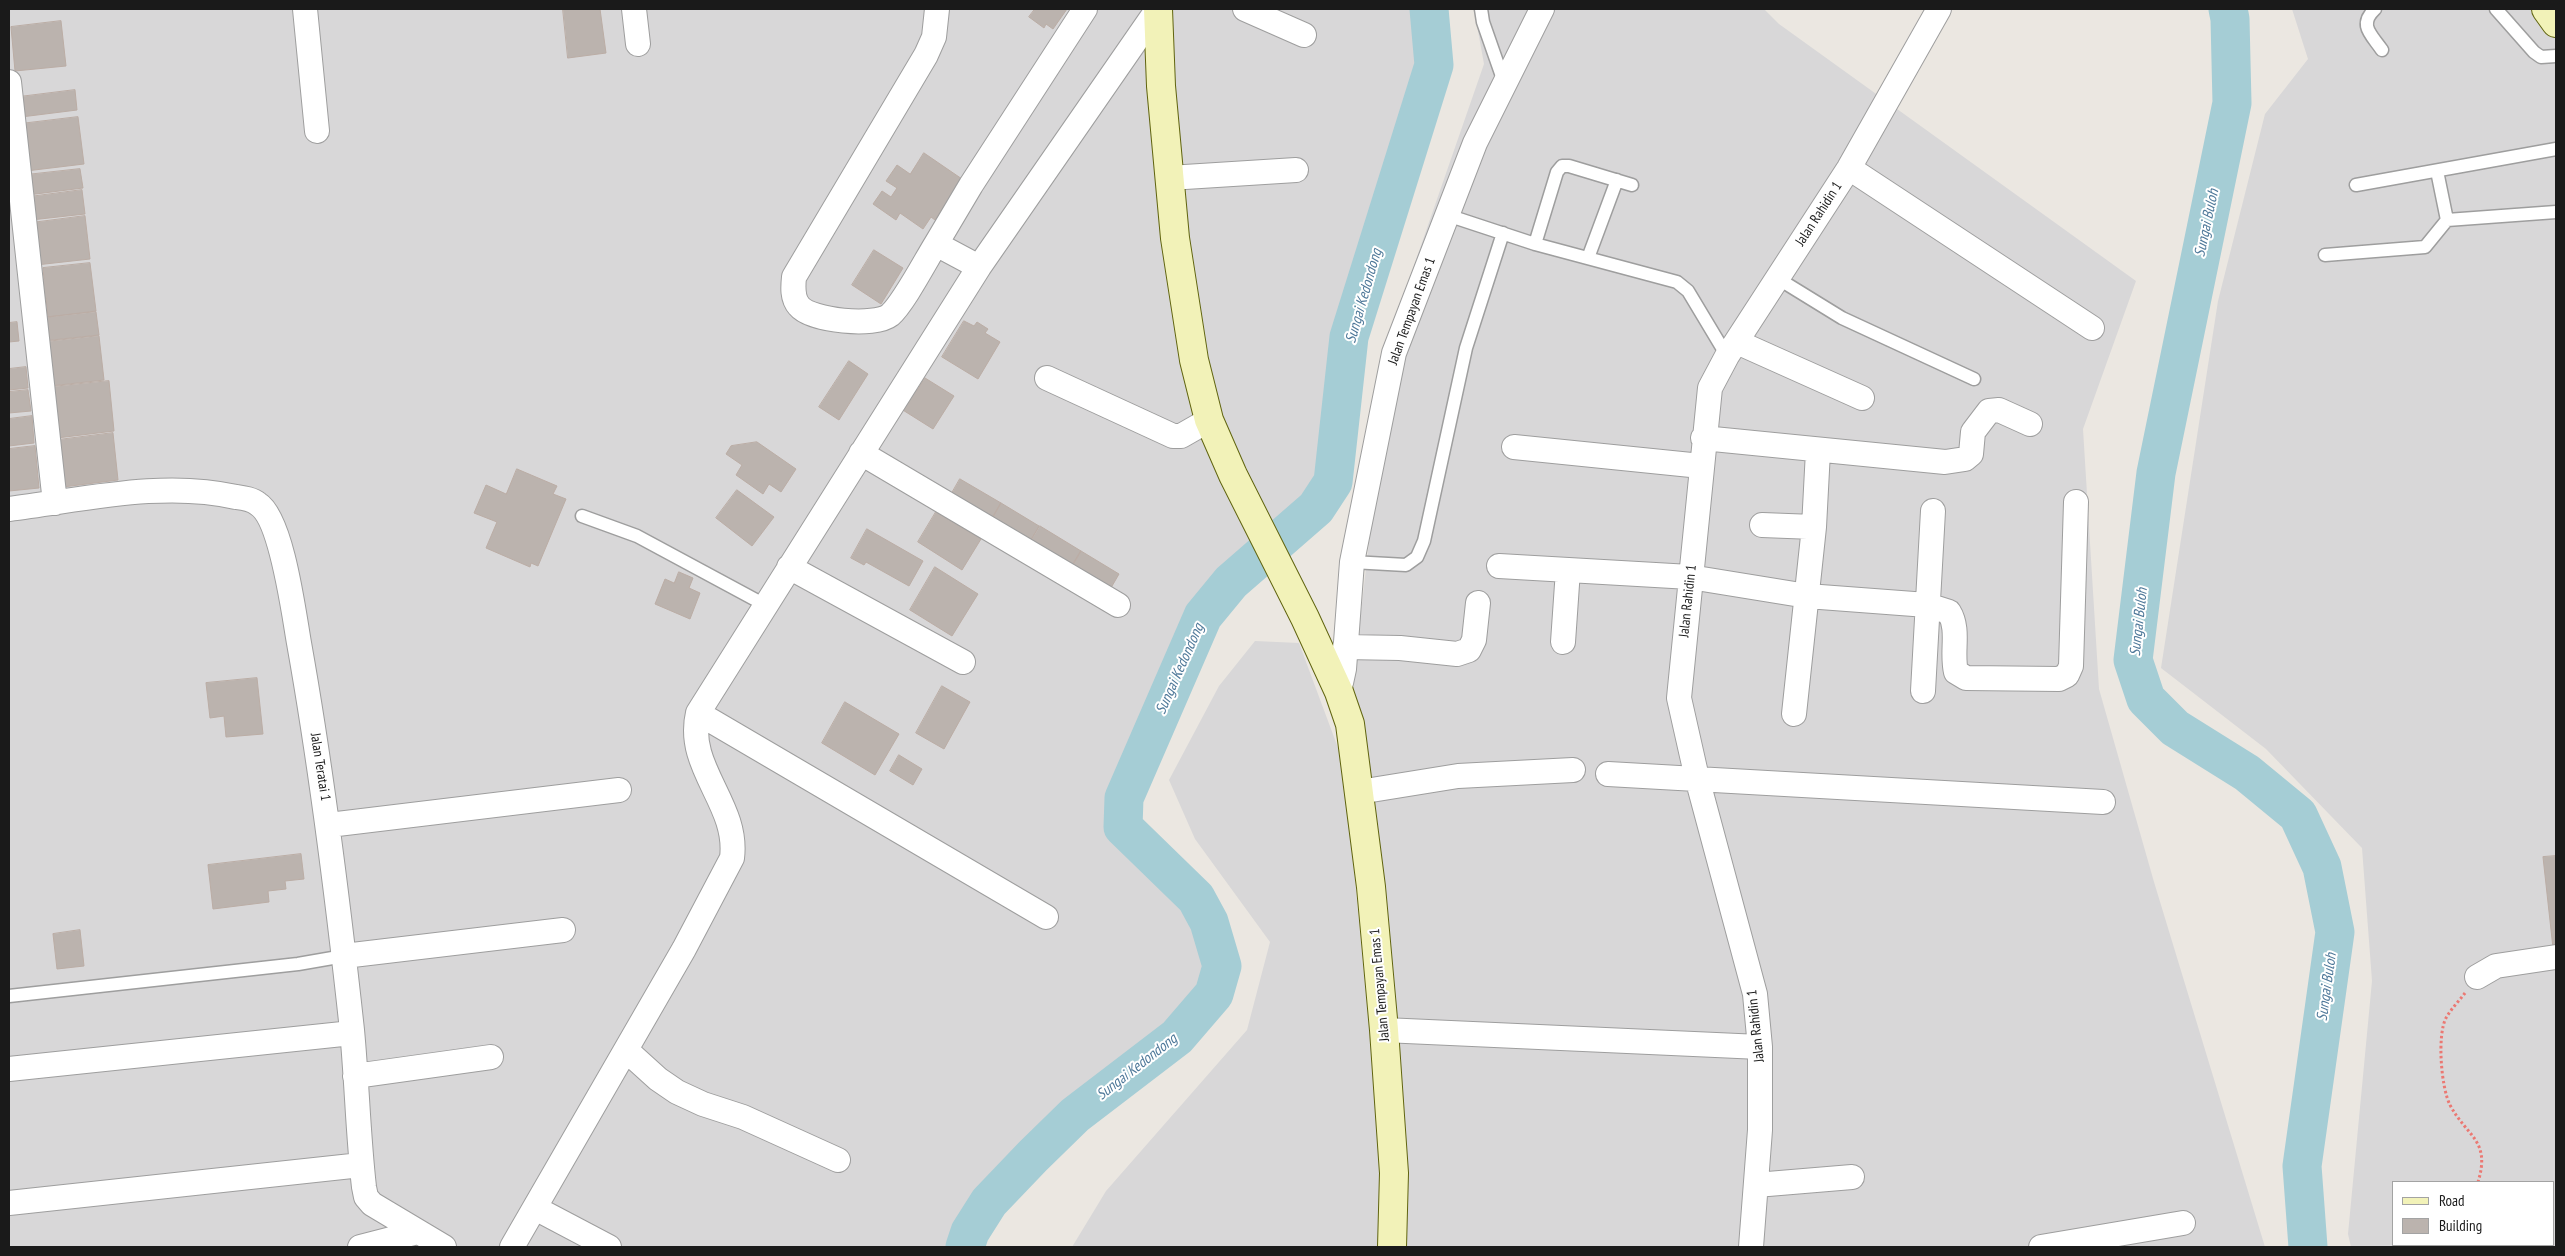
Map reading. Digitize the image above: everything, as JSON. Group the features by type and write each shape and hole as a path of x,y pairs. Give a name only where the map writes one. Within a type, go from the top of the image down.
{"street":[{"path":"305,9 317,131"},
{"path":"634,9 638,44"},
{"path":"937,9 934,36 926,55 794,276 794,298 804,311 821,317 867,322 882,320 894,311 971,185 1084,9"},
{"path":"512,1247 684,949 732,858 734,844 732,828 697,753 695,727 698,713 979,267 1158,9"},
{"name":"Jalan Tempayan Emas 1","path":"1158,9 1169,178 1175,238 1191,342 1209,420 1305,618 1339,692 1350,724 1371,887 1384,1030 1394,1173 1392,1247"},
{"path":"1245,9 1304,35"},
{"name":"Jalan Tempayan Emas 1","path":"1339,692 1352,562 1394,353 1475,143 1542,9"},
{"name":"Jalan Rahidin 1","path":"1751,1247 1760,1130 1760,1047 1755,994 1697,778 1678,698 1703,438 1710,388 1732,349 1849,168 1939,9"},
{"path":"2546,9 2556,23"},
{"path":"9,82 55,504"},
{"path":"1849,168 2092,328"},
{"path":"1169,178 1296,170"},
{"path":"936,244 979,267"},
{"path":"1732,349 1862,398"},
{"path":"1047,378 1173,436 1181,436 1209,420"},
{"path":"1703,438 1818,451 1946,462 1965,459 1971,454 1973,432 1989,411 1999,410 2030,424"},
{"path":"1514,447 1701,466"},
{"path":"1794,714 1814,527 1818,451"},
{"path":"861,453 1118,605"},
{"name":"Jalan Teratai 1","path":"9,509 160,490 216,492 259,504 267,513 287,572 319,754 344,956 352,1033 361,1165 365,1192 372,1204 444,1247"},
{"path":"1499,566 1690,578 1807,596 1927,604 1949,612 1955,621 1953,661 1956,672 1966,678 2059,679 2067,675 2071,666 2076,502"},
{"path":"1923,691 1933,511"},
{"path":"1762,525 1814,527"},
{"path":"789,567 963,662"},
{"path":"1563,642 1568,570"},
{"path":"1345,647 1400,648 1457,654 1468,650 1474,640 1478,604"},
{"path":"698,713 1046,917"},
{"path":"1360,792 1458,776 1574,770"},
{"path":"1608,774 2103,802"},
{"path":"329,825 620,790"},
{"path":"344,956 563,930"},
{"path":"2477,977 2484,971 2496,966 2556,958"},
{"path":"1384,1030 1760,1047"},
{"path":"9,1069 352,1033"},
{"path":"626,1050 658,1079 677,1092 703,1104 743,1117 838,1160"},
{"path":"355,1076 491,1057"},
{"path":"9,1203 361,1165"},
{"path":"1756,1185 1852,1177"},
{"path":"535,1208 609,1247"},
{"path":"2041,1247 2183,1223"},
{"path":"360,1247 418,1232"}],"lane":[{"path":"1481,9 1483,22 1504,82"},
{"path":"2375,9 2368,16 2367,28 2382,50"},
{"path":"2496,9 2534,52 2541,57 2556,56"},
{"path":"2356,185 2556,150"},
{"path":"1535,244 1557,172 1562,166 1570,166 1632,185"},
{"path":"2437,171 2447,220"},
{"path":"1588,258 1618,180"},
{"path":"2325,255 2424,247 2447,220 2556,212"},
{"path":"1447,216 1535,244 1677,282 1688,291 1732,349"},
{"path":"1352,562 1406,565 1417,557 1424,541 1466,348 1503,234"},
{"path":"1778,278 1842,318 1974,379"},
{"path":"582,516 637,536 767,606"},
{"path":"9,996 298,964 344,956"}],"path":[{"path":"2477,977 2446,1018 2442,1027 2442,1040 2446,1092 2450,1105 2480,1144 2483,1155 2482,1169 2478,1181"}],"shaded area":[{"path":"9,9 1433,9 1437,65 1352,338 1335,483 1319,509 1232,585 1207,618 1128,798 1127,826 1198,897 1211,922 1226,965 1218,997 1179,1039 1077,1118 1037,1158 992,1204 972,1247 9,1247"},
{"path":"1474,9 1764,9 1779,24 2136,281 2083,429 2099,689 2154,882 2265,1247 1400,1247 1377,882 1353,682 1394,323 1484,64"},
{"path":"2292,9 2537,9 2556,34 2556,1247 2351,1247 2348,1234 2372,981 2362,848 2266,749 2161,668 2218,301 2265,114 2308,59"},
{"path":"1255,641 1299,643 1344,764 1383,1174 1379,1247 1072,1247 1106,1191 1247,1030 1270,942 1195,839 1169,780 1219,686"}],"building":[{"path":"563,9 600,9 606,53 568,58"},
{"path":"1035,9 1067,9 1053,29 1046,24 1044,28 1029,17"},
{"path":"61,21 66,66 15,71 11,27"},
{"path":"75,90 77,110 21,117 19,97"},
{"path":"78,117 84,164 26,171 20,124"},
{"path":"924,153 962,179 935,220 931,217 923,229 900,213 896,220 873,204 882,191 891,197 897,188 886,181 897,165 910,174"},
{"path":"80,169 83,188 28,195 26,175"},
{"path":"82,190 85,214 31,220 29,197"},
{"path":"85,216 90,259 36,265 31,223"},
{"path":"874,250 903,268 881,304 852,285"},
{"path":"90,263 96,311 48,317 46,298 39,299 37,280 44,279 43,268"},
{"path":"96,312 99,335 43,341 41,318"},
{"path":"964,321 974,326 977,322 988,329 985,333 1000,342 978,379 942,357"},
{"path":"17,322 19,341 9,342 9,323"},
{"path":"99,336 104,380 50,386 45,342"},
{"path":"849,361 868,374 839,420 819,407"},
{"path":"26,367 28,388 9,390 9,369"},
{"path":"925,378 954,396 933,429 898,407 911,387 917,390"},
{"path":"109,381 114,431 57,438 51,387"},
{"path":"28,390 31,411 9,413 9,392"},
{"path":"32,416 34,443 9,446 9,419"},
{"path":"113,433 118,480 63,487 58,440"},
{"path":"757,442 796,469 781,492 769,484 763,494 736,475 742,465 726,454 731,446"},
{"path":"35,446 39,488 9,491 9,449"},
{"path":"517,469 557,486 553,494 566,499 538,566 531,563 530,567 486,548 497,522 474,513 486,485 506,494"},
{"path":"960,479 1001,503 989,524 948,500"},
{"path":"737,490 774,517 752,546 716,518"},
{"path":"1001,503 1039,526 1027,547 989,524"},
{"path":"936,512 981,539 962,570 918,542"},
{"path":"1040,526 1081,551 1069,572 1027,547"},
{"path":"867,529 923,561 909,586 866,562 864,565 851,558"},
{"path":"1081,551 1119,574 1108,593 1069,571"},
{"path":"935,567 978,594 952,636 910,610"},
{"path":"679,572 693,578 689,588 700,593 690,619 655,604 665,579 674,583"},
{"path":"257,678 263,734 226,737 224,716 210,718 206,683"},
{"path":"942,686 970,702 944,749 916,733"},
{"path":"845,702 899,734 875,775 822,743"},
{"path":"899,755 922,769 913,785 890,771"},
{"path":"301,854 304,879 285,881 286,889 268,891 269,902 213,909 208,865"},
{"path":"2556,856 2556,947 2553,948 2543,857"},
{"path":"80,930 84,966 57,969 53,934"}],"waterway":[{"name":"Sungai Kedondong","path":"965,1247 970,1232 989,1202 1033,1156 1075,1115 1177,1037 1214,994 1222,966 1209,922 1196,898 1123,827 1124,798 1203,616 1231,582 1316,508 1333,482 1349,337 1434,65 1429,9"},
{"name":"Sungai Buloh","path":"2228,9 2230,19 2232,103 2156,473 2133,660 2146,699 2175,728 2247,773 2298,815 2322,867 2335,932 2302,1166 2308,1247"}]}
